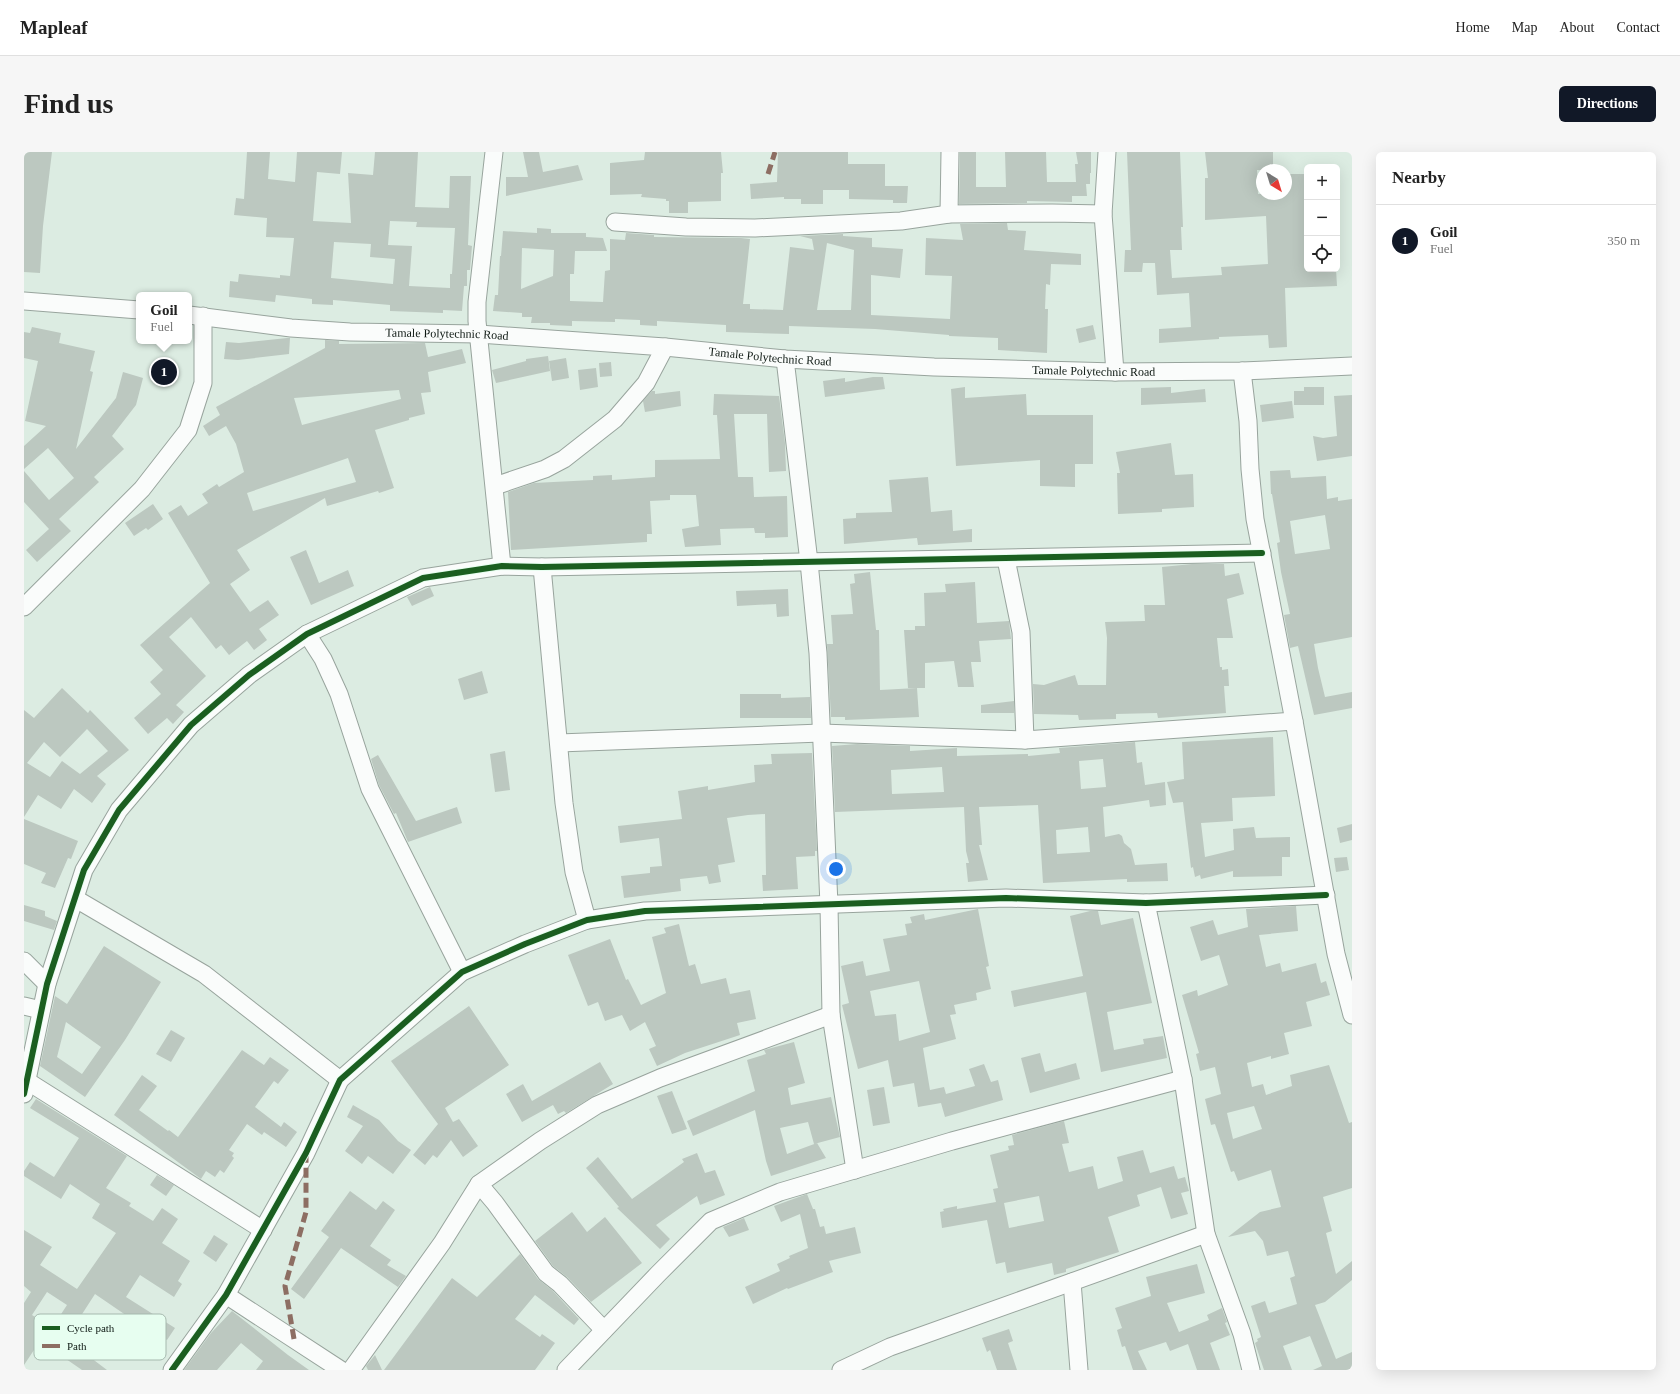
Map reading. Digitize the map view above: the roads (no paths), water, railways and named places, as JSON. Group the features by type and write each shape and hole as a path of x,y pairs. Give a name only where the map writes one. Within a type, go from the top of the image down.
{"street":[{"path":"494,152 477,302 502,566"},
{"path":"949,214 950,152"},
{"path":"1107,152 1103,214 1115,372"},
{"path":"615,222 686,227 755,228 901,221 949,214 1103,214"},
{"path":"24,301 136,310"},
{"path":"24,607 142,489 188,430 203,383 196,315"},
{"name":"Tamale Polytechnic Road","path":"196,315 291,328 350,332 479,334 665,347 784,359 934,366 1115,372 1242,371 1352,366"},
{"path":"495,486 545,469 564,459 615,419 646,383 665,347"},
{"path":"784,359 809,562 818,653 829,905 831,1015 855,1170"},
{"path":"1242,371 1255,519 1294,721 1336,954 1352,1015"},
{"path":"263,1230 26,1088 47,984 76,899 84,870 119,810 190,725 249,675 307,634 423,578 502,566 542,567 1262,553"},
{"path":"1006,559 1021,632 1025,740"},
{"path":"542,567 564,803 574,872 587,920"},
{"path":"307,634 323,660 339,694 370,790 462,972"},
{"path":"559,743 821,733 1025,740 1294,721"},
{"path":"172,1370 226,1295 306,1153 340,1080 462,972 525,944 587,920 645,911 1006,898 1146,903 1326,895"},
{"path":"76,899 204,974 340,1080"},
{"path":"1146,903 1183,1079 1206,1234 1242,1334 1251,1370"},
{"path":"24,961 47,984"},
{"path":"24,1006 41,1010"},
{"path":"351,1370 442,1243 479,1184 540,1141 597,1105 660,1078 831,1015"},
{"path":"566,1370 711,1221 780,1192 952,1141 1183,1079"},
{"path":"479,1184 495,1203 546,1273 560,1284 604,1330"},
{"path":"841,1370 890,1347 1206,1234"},
{"path":"1072,1282 1079,1370"},
{"path":"226,1295 341,1370"}],"place":[{"name":"Goil","path":"164,372"}]}
